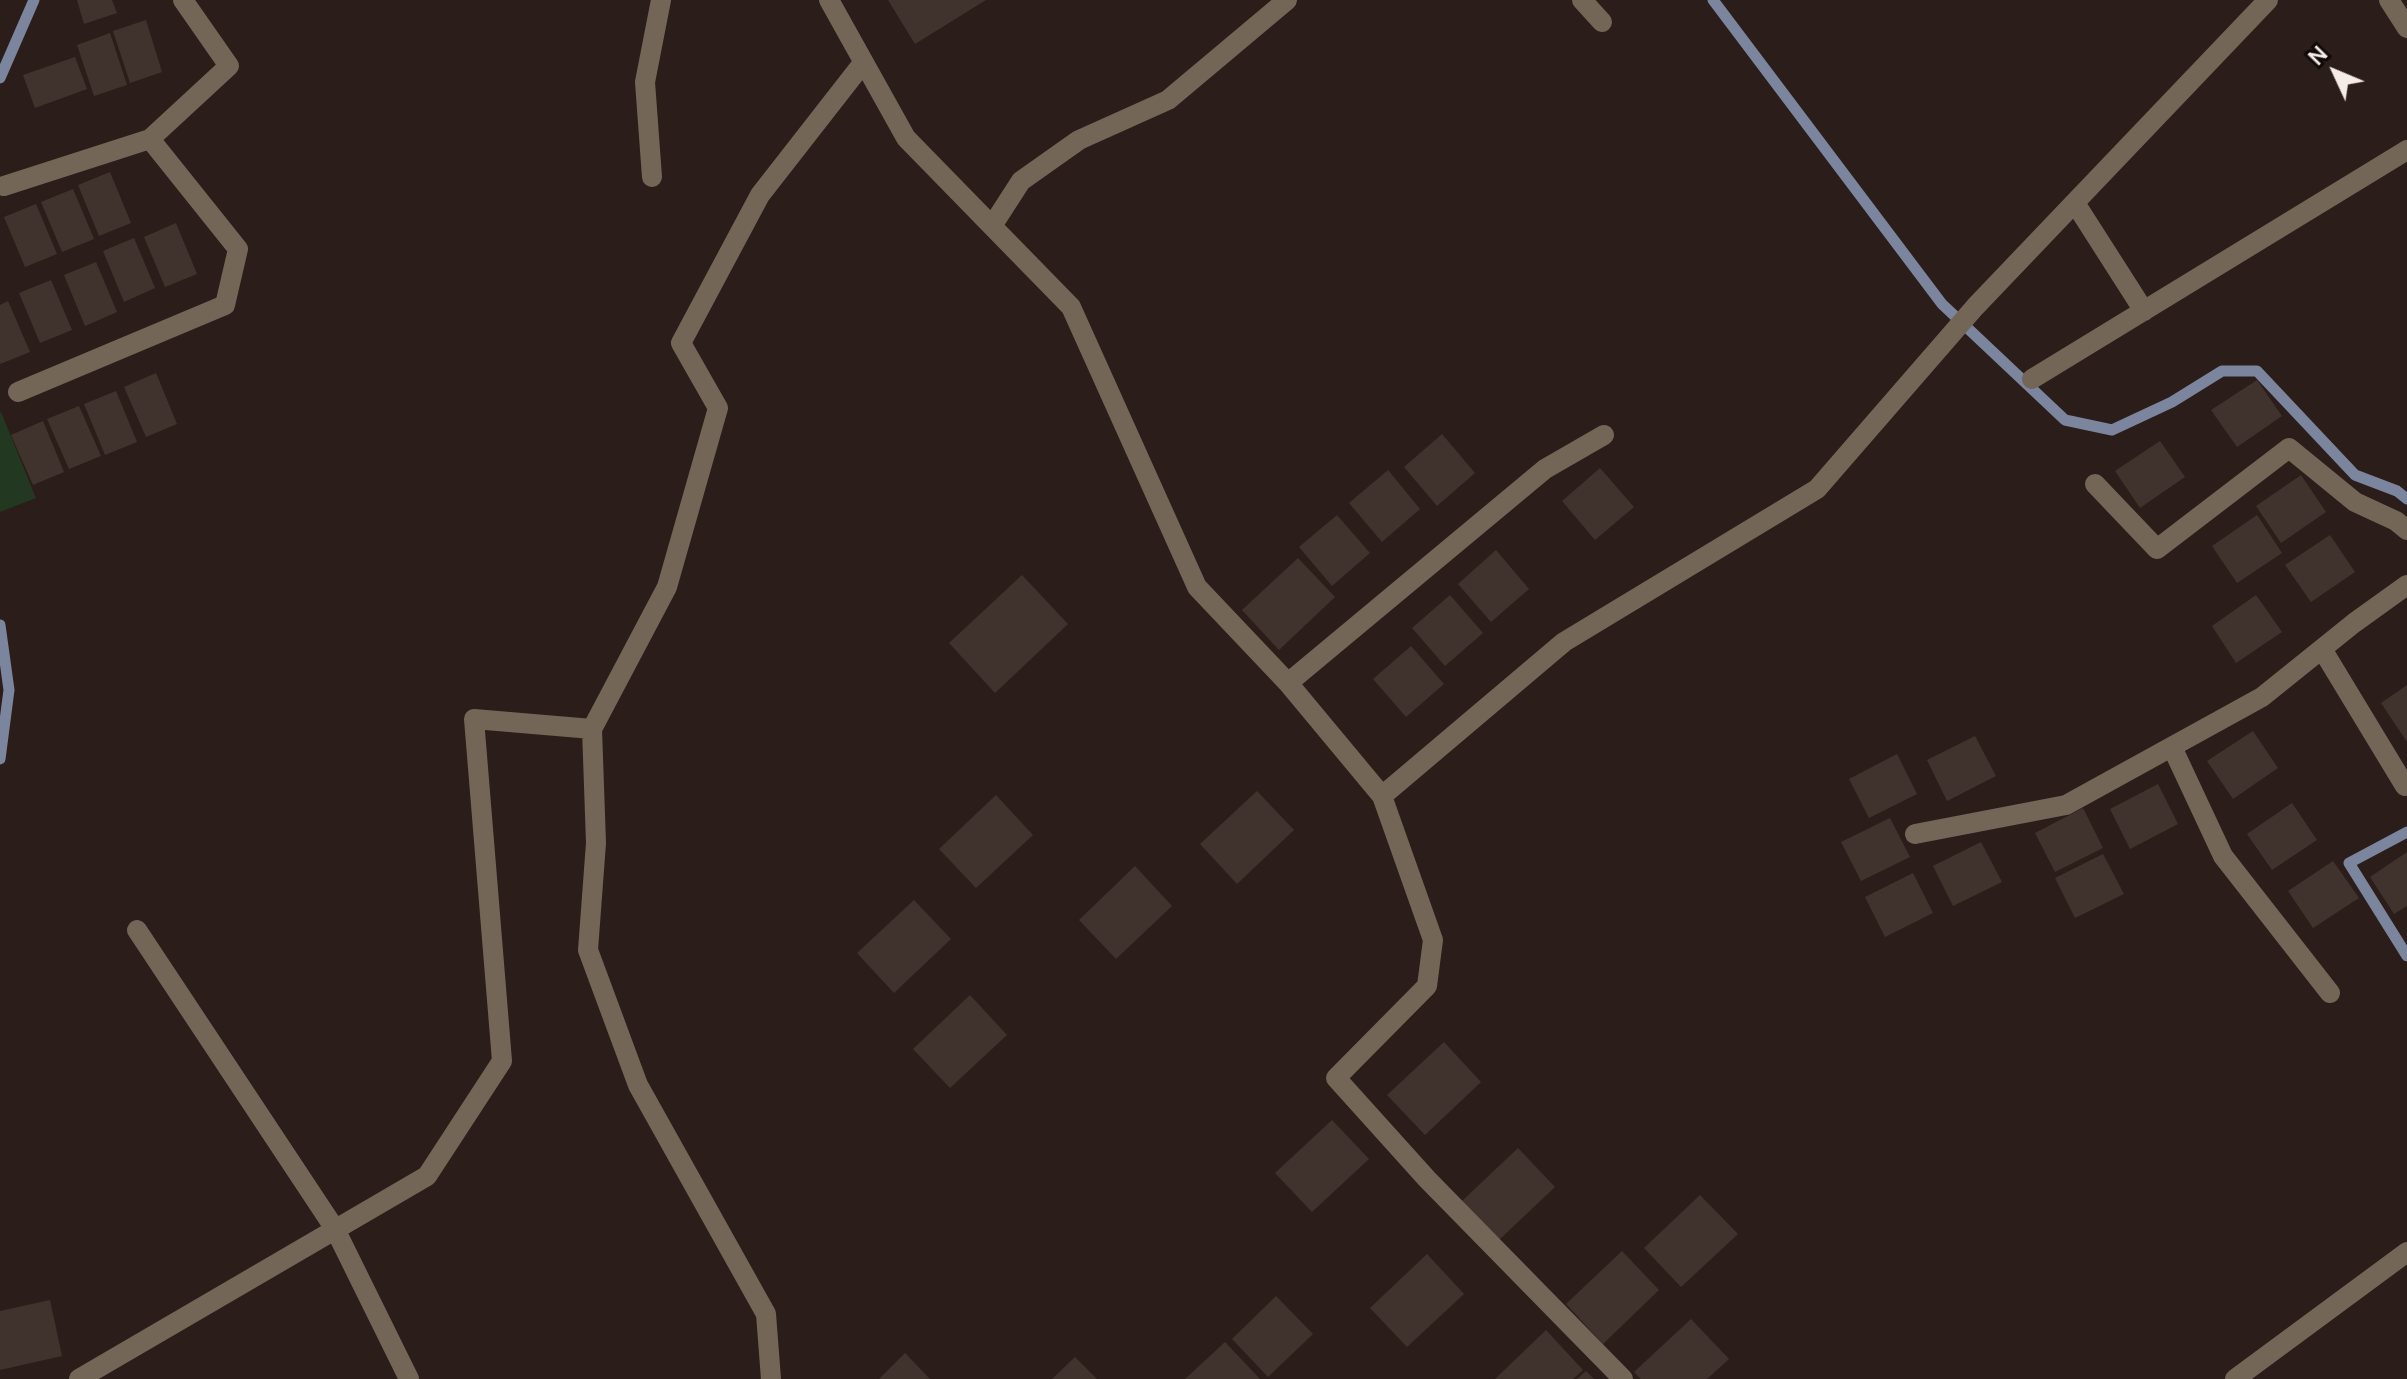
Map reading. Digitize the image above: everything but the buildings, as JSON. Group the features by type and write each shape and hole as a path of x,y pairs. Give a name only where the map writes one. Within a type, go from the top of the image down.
{"street":[{"path":"4,186 150,139 229,66 183,0"},
{"path":"652,177 645,82 661,0"},
{"path":"829,0 906,138 1071,307 1197,587 1288,683 1382,796 1433,940 1427,986 1336,1078 1427,1179 1623,1379"},
{"path":"992,226 1021,181 1079,140 1168,100 1287,0"},
{"path":"1582,0 1602,22"},
{"path":"1382,796 1564,642 1817,489 1975,307 2268,0"},
{"path":"2389,0 2407,28"},
{"path":"771,1379 766,1314 638,1085 588,950 596,843 592,729 667,587 718,408 681,343 760,195 863,63"},
{"path":"18,392 225,305 238,249 150,139"},
{"path":"2032,379 2407,150"},
{"path":"2075,203 2144,311"},
{"path":"1288,683 1545,469 1604,435"},
{"path":"2095,484 2157,549 2289,448 2355,502 2396,521 2407,530"},
{"path":"1915,834 2066,805 2262,697 2407,585"},
{"path":"2322,649 2405,786"},
{"path":"79,1379 427,1176 502,1061 474,719 592,729"},
{"path":"2172,747 2223,856 2330,993"},
{"path":"137,930 335,1229 409,1379"},
{"path":"2235,1379 2407,1252"}],"green space":[{"path":"0,413 36,498 0,512"}],"waterway":[{"path":"0,78 34,0"},
{"path":"1713,0 1942,304 2065,420 2112,430 2172,402 2222,371 2257,371 2355,475 2397,491 2407,499"},
{"path":"0,625 9,690 0,759"},
{"path":"2407,832 2349,863 2407,956"}]}
